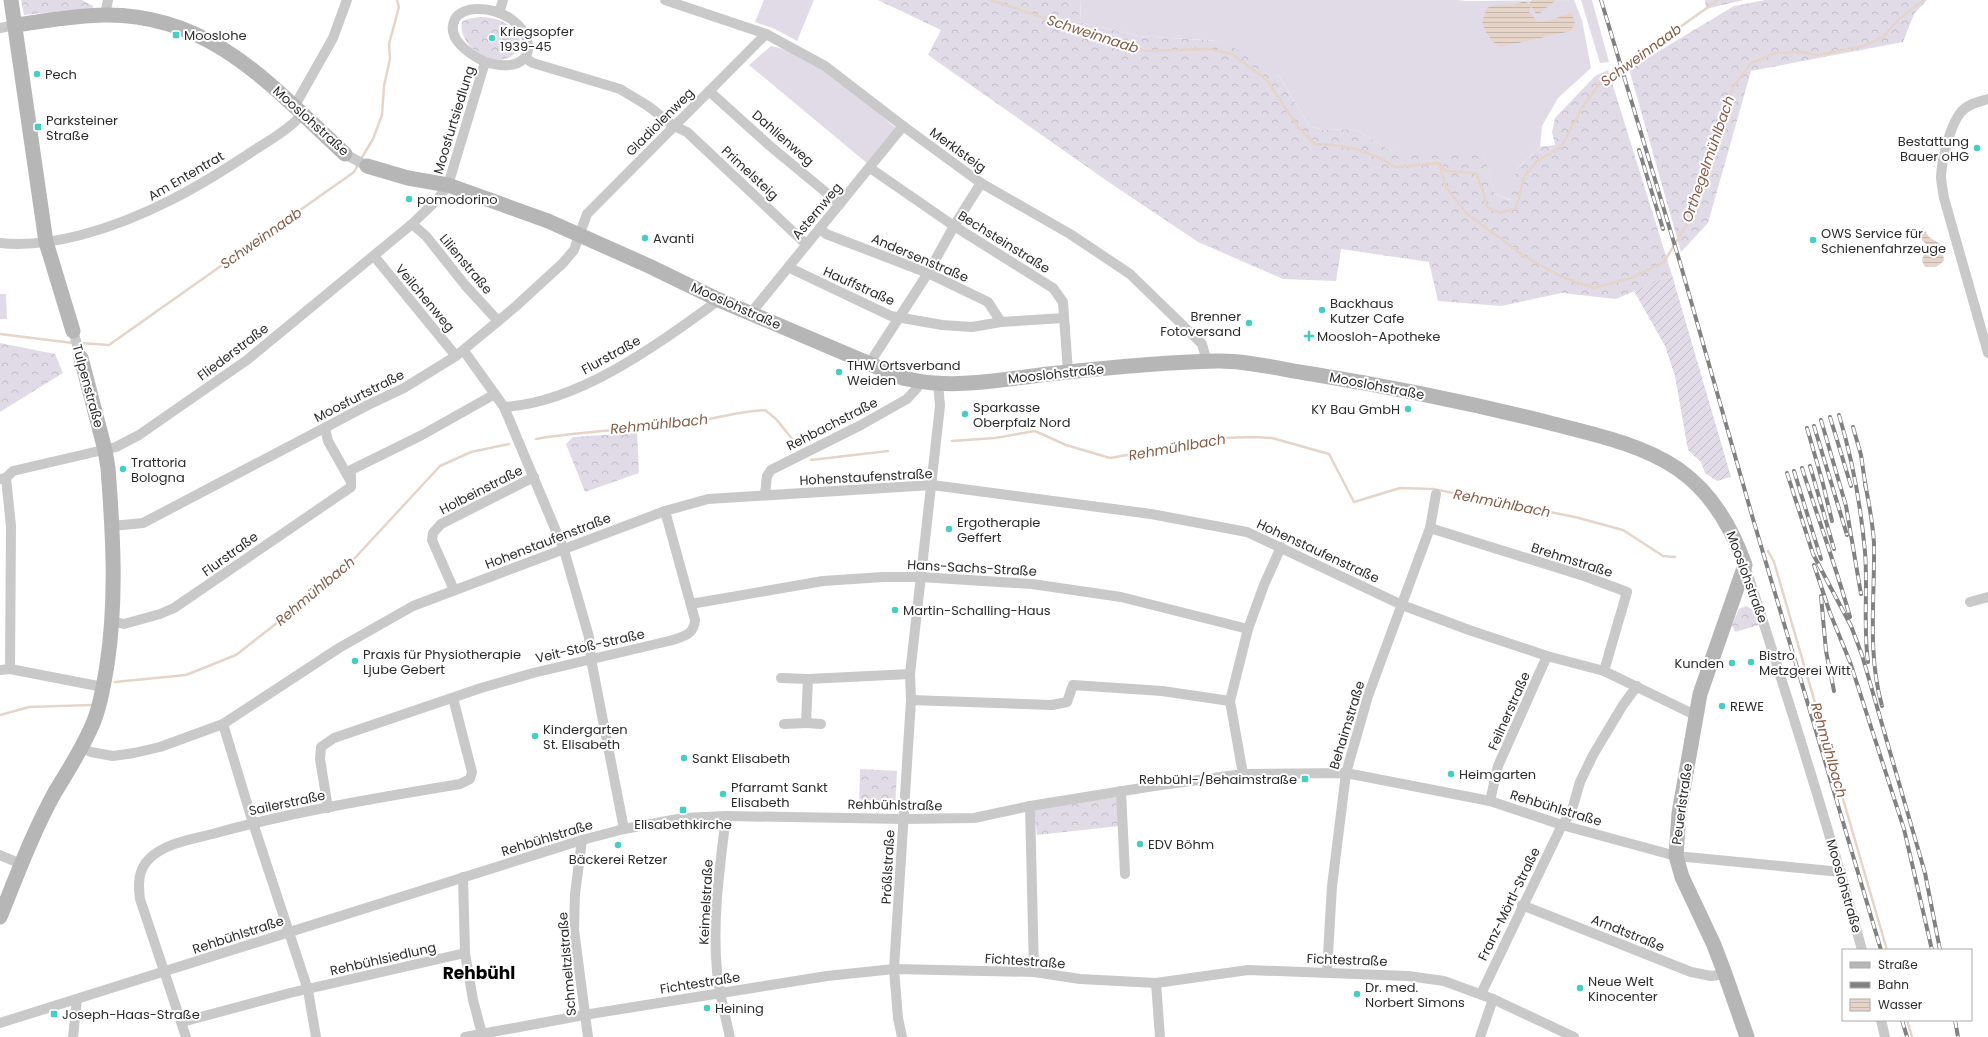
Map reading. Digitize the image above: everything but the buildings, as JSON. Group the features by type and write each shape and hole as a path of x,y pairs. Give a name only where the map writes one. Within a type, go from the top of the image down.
{"street":[{"path":"0,28 15,25 10,0"},
{"path":"298,110 333,38 347,0"},
{"path":"499,13 503,0"},
{"name":"Merklsteig","path":"665,0 766,34 825,66 981,183 1070,234 1130,274 1202,344 1208,362"},
{"name":"Mooslohstraße","path":"15,25 107,7 133,17 165,23 206,38 230,52 267,81 345,154 367,166 408,178 448,185 579,233 719,300 903,378 955,384 1068,372 1220,361 1281,369 1425,394 1534,419 1624,444 1663,460 1679,470 1694,483 1725,519 1738,545 1746,565 1790,704 1841,872 1862,949"},
{"name":"Moosfurtsiedlung","path":"469,10 487,10 499,13 514,20 524,30 528,38 529,51 525,58 505,66 485,62 470,54 458,42 453,29 455,20 459,15 469,10"},
{"name":"Tulpenstraße","path":"15,25 46,242 81,358 105,450 112,526 114,579 111,621 104,687 95,720 82,748"},
{"name":"Gladiolenweg","path":"579,233 587,214 766,34"},
{"path":"525,58 533,63 620,88 648,106 674,126"},
{"name":"Moosfurtsiedlung","path":"448,185 485,62"},
{"name":"Dahlienweg","path":"709,91 770,146 840,204"},
{"path":"1988,99 1972,103 1962,111 1955,121 1942,161 1941,178 1944,198 1988,353"},
{"name":"Am Ententrat","path":"0,244 11,245 46,242 109,228 143,215 178,198 267,142 298,110"},
{"name":"Primelsteig","path":"674,126 687,132 806,244"},
{"name":"Asternweg","path":"751,313 904,126"},
{"name":"Bechsteinstraße","path":"870,168 954,226 1053,288 1063,302 1068,372"},
{"path":"869,364 928,273 954,226 981,183"},
{"name":"Fliederstraße","path":"3,478 13,471 105,450 139,435 247,360 412,224 437,200 448,185"},
{"name":"Lilienstraße","path":"412,224 426,236 465,284 498,321"},
{"name":"Andersenstraße","path":"820,228 826,234 928,273 988,302 1001,322"},
{"name":"Moosfurtstraße","path":"112,526 143,523 404,388 460,353 563,263 574,250 579,233"},
{"name":"Veilchenweg","path":"374,256 460,353 495,394 504,407 564,550 589,637 591,659 624,829"},
{"name":"Hauffstraße","path":"789,266 794,270 892,316 942,326 972,327 1001,322 1064,318"},
{"name":"Flurstraße","path":"504,407 535,404 570,391 631,360 719,300"},
{"name":"Rehbachstraße","path":"765,494 767,476 771,470 861,425 907,399 917,388 919,381"},
{"name":"Prößlstraße","path":"902,1037 898,1018 894,969 911,700 910,674 940,406 938,383"},
{"name":"Flurstraße","path":"111,621 124,624 160,614 174,608 351,487 351,470 422,435 495,394"},
{"path":"325,428 328,441 351,481"},
{"name":"Holbeinstraße","path":"454,590 432,540 432,533 441,524 534,477"},
{"path":"3,478 11,526 5,670 104,687"},
{"name":"Hohenstaufenstraße","path":"82,748 91,752 113,756 134,753 160,747 223,724 339,648 413,606 665,511 708,499 765,494 932,485 1150,514 1247,532 1402,604 1469,630 1547,656 1604,671 1695,715"},
{"name":"Behaimstraße","path":"1327,972 1332,886 1346,773 1368,696 1430,528 1436,494"},
{"name":"Veit-Stoß-Straße","path":"328,808 320,759 321,747 334,738 533,673 683,637 690,633 694,626 691,604 665,511"},
{"name":"Brehmstraße","path":"1430,528 1584,576 1627,592 1604,671"},
{"path":"1243,774 1230,701 1248,629 1264,585 1281,547"},
{"name":"Peuerlstraße","path":"1746,565 1700,694 1695,715 1679,814 1676,856 1682,878 1726,974 1747,1037"},
{"name":"Hans-Sachs-Straße","path":"691,604 823,581 883,577 920,577 1032,584 1121,597 1248,629"},
{"path":"1970,602 1988,597"},
{"name":"Feilnerstraße","path":"1490,800 1498,766 1547,656"},
{"path":"781,678 808,679 910,674"},
{"path":"806,723 808,679"},
{"path":"911,700 1052,705 1067,702 1072,685 1162,691 1230,701"},
{"name":"Franz-Mörtl-Straße","path":"1481,994 1522,905 1562,825 1571,813 1580,782 1593,755 1623,705 1637,686"},
{"name":"Sailerstraße","path":"164,972 140,899 138,884 141,870 149,859 160,851 173,845 253,823 460,784 470,779 472,772 453,698"},
{"path":"223,724 253,823 308,990 316,1037"},
{"path":"784,724 821,724"},
{"path":"0,917 21,864 55,793 82,748"},
{"name":"Rehbühlstraße","path":"0,1023 582,840 624,829 683,818 726,816 903,819 974,818 1030,806 1121,791 1243,774 1346,773 1490,800 1562,825 1676,856 1841,872"},
{"path":"1121,791 1125,874"},
{"path":"1030,806 1034,972"},
{"name":"Keimelstraße","path":"726,816 716,902 716,948 720,993 730,1037"},
{"name":"Schmeltzlstraße","path":"582,840 575,894 574,930 588,1037"},
{"path":"0,855 21,864"},
{"path":"463,877 465,953 473,1000 482,1034"},
{"name":"Arndtstraße","path":"1522,905 1691,972 1711,976 1726,974"},
{"name":"Rehbühlsiedlung","path":"182,1022 308,990 465,953"},
{"name":"Fichtestraße","path":"465,1037 584,1015 720,993 828,976 894,969 1034,972 1080,979 1156,983 1248,970 1401,975 1444,980 1493,999 1574,1037"},
{"path":"164,972 186,1037"},
{"path":"1156,983 1160,1037"},
{"path":"74,1037 77,999"},
{"path":"1480,1037 1493,999"},
{"path":"1881,1021 1885,1037"}],"green space":[{"path":"21,0 82,0 93,6 93,8 24,15"},
{"path":"764,0 814,0 797,41 775,29 755,22"},
{"path":"878,0 1081,0 1080,22 1138,36 1219,41 1251,56 1279,76 1309,126 1324,130 1355,129 1393,152 1483,152 1495,194 1510,200 1516,170 1540,147 1555,145 1552,132 1555,118 1595,76 1608,70 1672,275 1616,299 1562,293 1501,306 1438,301 1429,262 1341,249 1336,281 1283,279 1198,242 1110,183 928,55 941,30"},
{"path":"1081,0 1574,0 1582,20 1591,68 1558,98 1542,126 1540,147 1516,170 1511,200 1495,194 1483,153 1393,152 1355,129 1324,130 1309,126 1279,76 1219,41 1138,36 1080,22"},
{"path":"1581,0 1592,0 1609,62 1600,63"},
{"path":"1705,0 1744,0 1706,9"},
{"path":"1765,0 1927,0 1914,14 1903,42 1751,71 1708,223 1681,252 1629,69 1734,6"},
{"path":"480,17 492,18 504,22 514,29 520,40 514,54 506,59 498,60 479,54 472,48 465,40 462,31 462,22 467,19"},
{"path":"771,46 787,50 820,68 853,92 896,128 868,164 749,65"},
{"path":"1672,275 1731,477 1717,481 1705,473 1701,462 1688,450 1675,376 1665,346 1634,291"},
{"path":"0,294 6,294 7,319 0,319"},
{"path":"0,343 55,354 63,373 0,412"},
{"path":"637,433 639,473 585,492 566,444 573,437"},
{"path":"1746,606 1753,610 1759,625 1735,632 1732,625 1739,609"},
{"path":"860,769 897,771 895,810 859,808"},
{"path":"1118,797 1120,826 1037,835 1034,809"}],"water":[{"path":"1532,0 1556,0 1539,14 1536,14 1531,6 1529,12 1537,21 1548,21 1571,13 1575,22 1571,31 1501,47 1494,43 1482,22 1487,8 1496,5 1512,5 1525,1 1529,4"},
{"path":"1923,228 1929,237 1942,245 1944,261 1936,267 1925,267 1922,261 1926,244 1920,238 1918,232"}],"waterway":[{"name":"Schweinnaab","path":"361,159 373,139 382,115 384,86 390,59 389,44 399,7 397,0"},
{"name":"Schweinnaab","path":"991,0 1143,51 1209,49 1232,54 1267,80 1298,127 1315,144 1347,147 1376,156 1395,167 1439,163 1446,171 1476,173 1487,207 1500,213 1516,208 1524,177 1537,161 1561,147 1582,108 1602,80 1638,57 1718,0"},
{"name":"Orthegelmühlbach","path":"1439,163 1446,187 1466,213 1524,256 1562,277 1594,288 1631,278 1664,262 1691,217 1733,87 1751,63 1776,53 1801,52 1818,55 1863,46 1883,37 1900,18 1924,0"},
{"name":"Schweinnaab","path":"80,343 109,345 354,172 359,163"},
{"name":"Schweinnaab","path":"0,334 73,343"},
{"name":"Rehmühlbach","path":"536,439 586,432 669,426 765,410 776,419 793,440"},
{"name":"Rehmühlbach","path":"952,441 995,438 1035,431 1066,445 1110,458 1223,438 1272,438 1329,454 1354,502 1400,488 1433,489 1575,517 1623,530 1663,556 1675,557"},
{"name":"Rehmühlbach","path":"115,682 186,675 236,655 341,573 440,466 471,452 509,444"},
{"name":"Rehmühlbach","path":"811,460 888,451"},
{"name":"Rehmühlbach","path":"1768,551 1774,562 1887,949"},
{"name":"Rehmühlbach","path":"0,715 29,707 91,705"},
{"name":"Rehmühlbach","path":"1907,1021 1912,1037"}],"railway":[{"path":"1601,0 1681,266 1753,519 1881,949"},
{"path":"1639,150 1663,229"},
{"path":"1839,415 1852,465 1865,552 1866,634 1868,662"},
{"path":"1830,417 1851,486"},
{"path":"1821,420 1846,506 1861,594"},
{"path":"1814,426 1847,535"},
{"path":"1853,427 1861,455 1866,489"},
{"path":"1807,428 1832,521"},
{"path":"1810,466 1834,549"},
{"path":"1802,468 1850,617"},
{"path":"1794,471 1821,559"},
{"path":"1787,473 1813,554 1851,626 1862,655 1925,873 1940,949"},
{"path":"1865,483 1871,514 1874,544 1873,646 1877,686 1882,706"},
{"path":"1814,565 1830,613 1850,662 1904,829 1932,949"},
{"path":"1821,596 1826,651 1834,691"},
{"path":"1902,1021 1907,1037"},
{"path":"1955,1021 1958,1037"}],"place":[{"name":"Mooslohe","path":"176,35"},
{"name":"Kriegsopfer 1939-45","path":"492,38"},
{"name":"Pech","path":"37,74"},
{"name":"Parksteiner Straße","path":"38,127"},
{"name":"Bestattung Bauer oHG","path":"1977,148"},
{"name":"pomodorino","path":"409,199"},
{"name":"Avanti","path":"645,238"},
{"name":"OWS Service für Schienenfahrzeuge","path":"1813,240"},
{"name":"Backhaus Kutzer Cafe","path":"1322,310"},
{"name":"Brenner Fotoversand","path":"1249,323"},
{"name":"Moosloh-Apotheke","path":"1309,336"},
{"name":"THW Ortsverband Weiden","path":"839,372"},
{"name":"KY Bau GmbH","path":"1408,409"},
{"name":"Sparkasse Oberpfalz Nord","path":"965,414"},
{"name":"Trattoria Bologna","path":"123,469"},
{"name":"Ergotherapie Geffert","path":"949,529"},
{"name":"Martin-Schalling-Haus","path":"895,610"},
{"name":"Praxis für Physiotherapie Ljube Gebert","path":"355,661"},
{"name":"Bistro Metzgerei Witt","path":"1751,662"},
{"name":"Kunden","path":"1732,663"},
{"name":"REWE","path":"1722,706"},
{"name":"Kindergarten St. Elisabeth","path":"535,736"},
{"name":"Sankt Elisabeth","path":"684,758"},
{"name":"Heimgarten","path":"1451,774"},
{"name":"Rehbühl-/Behaimstraße","path":"1305,779"},
{"name":"Pfarramt Sankt Elisabeth","path":"723,794"},
{"name":"Elisabethkirche","path":"683,810"},
{"name":"EDV Böhm","path":"1140,844"},
{"name":"Bäckerei Retzer","path":"618,845"},
{"name":"Neue Welt Kinocenter","path":"1580,988"},
{"name":"Dr. med. Norbert Simons","path":"1357,994"},
{"name":"Heining","path":"707,1008"},
{"name":"Joseph-Haas-Straße","path":"54,1014"}],"district":[{"name":"Rehbühl","path":"479,973"}]}
